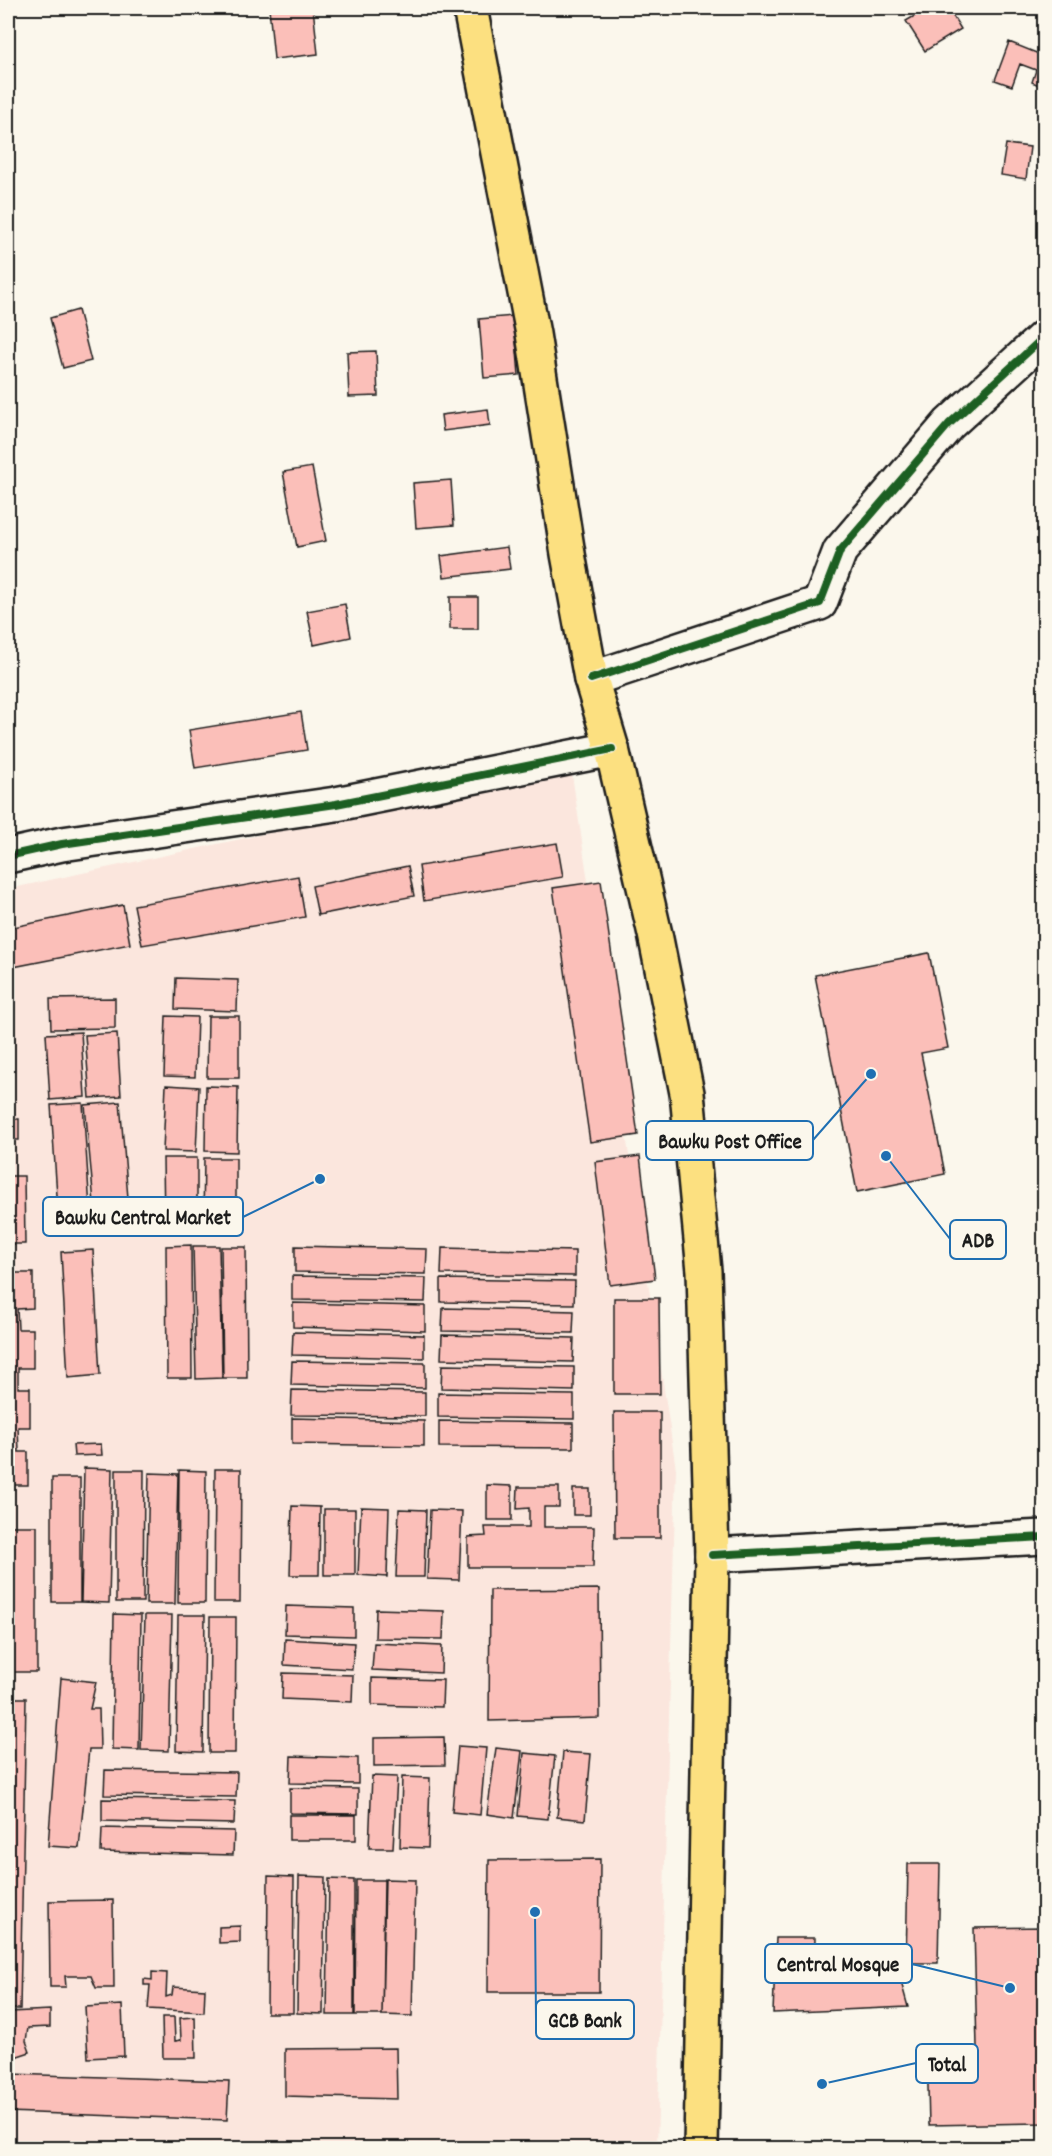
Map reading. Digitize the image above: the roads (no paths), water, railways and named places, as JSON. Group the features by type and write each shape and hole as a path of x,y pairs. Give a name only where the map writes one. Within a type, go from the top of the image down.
{"highway":[{"path":"470,8 533,334 568,554 591,679 612,749 655,934 687,1094 704,1271 712,1555 701,2148"}],"street":[{"path":"591,679 820,603 840,551 950,424 1044,338"},
{"path":"8,855 62,844 336,804 612,749"},
{"path":"712,1555 1044,1536"}],"place":[{"name":"Bawku Post Office","path":"871,1074"},
{"name":"ADB","path":"886,1156"},
{"name":"Bawku Central Market","path":"320,1179"},
{"name":"GCB Bank","path":"535,1912"},
{"name":"Central Mosque","path":"1010,1988"},
{"name":"Total","path":"822,2084"}]}
